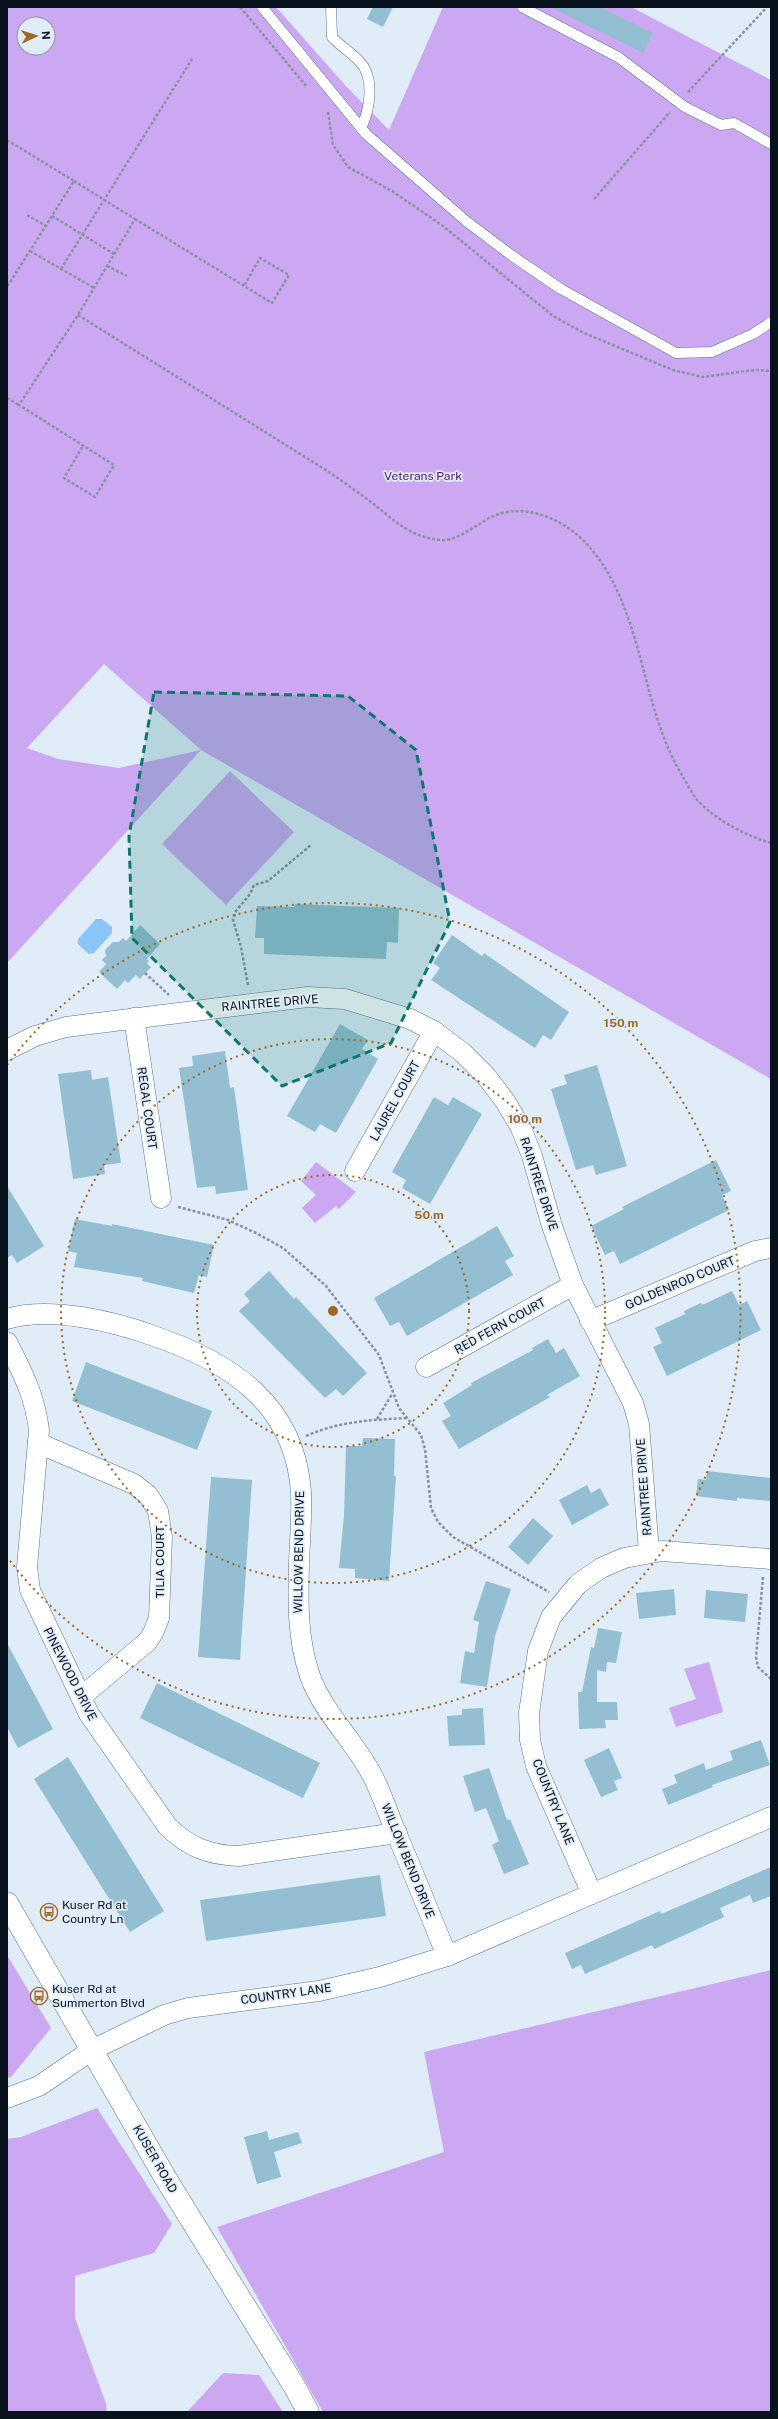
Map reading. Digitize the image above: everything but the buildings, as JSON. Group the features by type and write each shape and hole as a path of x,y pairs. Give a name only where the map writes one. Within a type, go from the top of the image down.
{"street":[{"name":"RAINTREE DRIVE","path":"7,1050 35,1036 66,1027 308,997 345,999 410,1019 434,1031 463,1053 486,1076 505,1101 521,1128 532,1156 552,1226 573,1285 633,1403 640,1424 649,1552"},
{"name":"REGAL COURT","path":"134,1018 161,1198"},
{"name":"LAUREL COURT","path":"355,1171 434,1031"},
{"name":"GOLDENROD COURT","path":"590,1321 755,1251 771,1248"},
{"name":"RED FERN COURT","path":"426,1367 573,1285"},
{"name":"WILLOW BEND DRIVE","path":"7,1319 37,1314 88,1319 134,1329 180,1344 217,1362 239,1376 259,1395 277,1418 290,1442 298,1468 301,1493 298,1622 302,1652 311,1680 325,1706 354,1744 372,1775 447,1956"},
{"name":"PINEWOOD DRIVE","path":"7,1342 30,1387 36,1407 38,1443 27,1567 30,1590 89,1714 168,1827 181,1840 199,1850 218,1855 238,1856 397,1833"},
{"name":"TILIA COURT","path":"38,1443 134,1484 148,1495 158,1511 162,1527 159,1618 154,1633 147,1642 80,1697"},
{"name":"COUNTRY LANE","path":"592,1894 536,1766 530,1740 529,1713 538,1651 551,1617 563,1600 578,1584 601,1568 624,1558 649,1552 768,1559"},
{"name":"COUNTRY LANE","path":"7,2098 39,2086 92,2050 164,2015 188,2008 319,1991 380,1977 447,1956 771,1817"},
{"name":"KUSER ROAD","path":"7,1903 166,2179 296,2389 308,2412"}],"lane":[{"path":"262,7 362,128 466,221 511,255 561,288 676,353 712,352 753,334 771,322"},
{"path":"331,7 332,37 361,63 366,71 369,107 362,128"},
{"path":"522,7 618,57 685,107 721,125 734,123 771,144"}],"path":[{"path":"240,7 312,92"},
{"path":"61,269 192,59"},
{"path":"325,108 329,114 333,145"},
{"path":"7,140 104,200 135,219 272,303 289,275 260,258 244,286"},
{"path":"7,287 74,181"},
{"path":"27,215 46,226"},
{"path":"52,216 114,254"},
{"path":"19,405 78,315 135,219"},
{"path":"30,251 94,288"},
{"path":"107,266 127,276"},
{"path":"78,315 329,472 369,500 391,520 418,536 443,541 511,510 536,514 560,521 583,540 605,568 624,608 653,707 672,759 698,802 726,824 754,838 771,843"},
{"path":"7,398 114,465 95,497 64,478 83,446"},
{"path":"248,985 241,947 233,920 236,911 250,894 254,885 268,881 310,845"},
{"path":"145,973 185,1012"},
{"path":"161,1198 166,1204 228,1220 256,1233 283,1248 326,1286 379,1355 386,1370 392,1394 407,1418 421,1435 425,1449 431,1508 438,1522 453,1536 563,1600"},
{"path":"377,1419 392,1394"},
{"path":"290,1442 325,1427 377,1419 407,1418"},
{"path":"768,1559 756,1657 758,1667 771,1679"}],"highlighted area":[{"path":"154,692 348,696 416,750 450,922 391,1043 282,1086 132,938 129,836"}],"green space":[{"name":"Veterans Park","path":"7,7 276,7 345,85 389,130 443,7 631,7 771,80 771,1079 201,750 7,963","holes":["104,664 201,750 119,768 58,759 27,748"]},
{"path":"230,771 294,832 226,905 162,844"},
{"path":"316,1162 356,1192 339,1209 336,1206 315,1223 302,1208 316,1195 301,1181"},
{"path":"709,1662 723,1712 676,1727 669,1708 696,1699 684,1669"},
{"path":"7,1955 51,2028 11,2077 7,2078"},
{"path":"771,1970 771,2412 323,2412 217,2227 444,2152 424,2052"},
{"path":"97,2108 172,2224 154,2253 75,2276 75,2318 106,2404 107,2412 7,2412 7,2139 21,2137"},
{"path":"223,2373 259,2375 283,2412 187,2412"}],"water":[{"path":"96,919 102,919 112,927 112,933 94,953 89,954 78,944 78,939"}],"place":[{"name":"Kuser Rd at Country Ln","path":"49,1912"},
{"name":"Kuser Rd at Summerton Blvd","path":"39,1996"}]}
